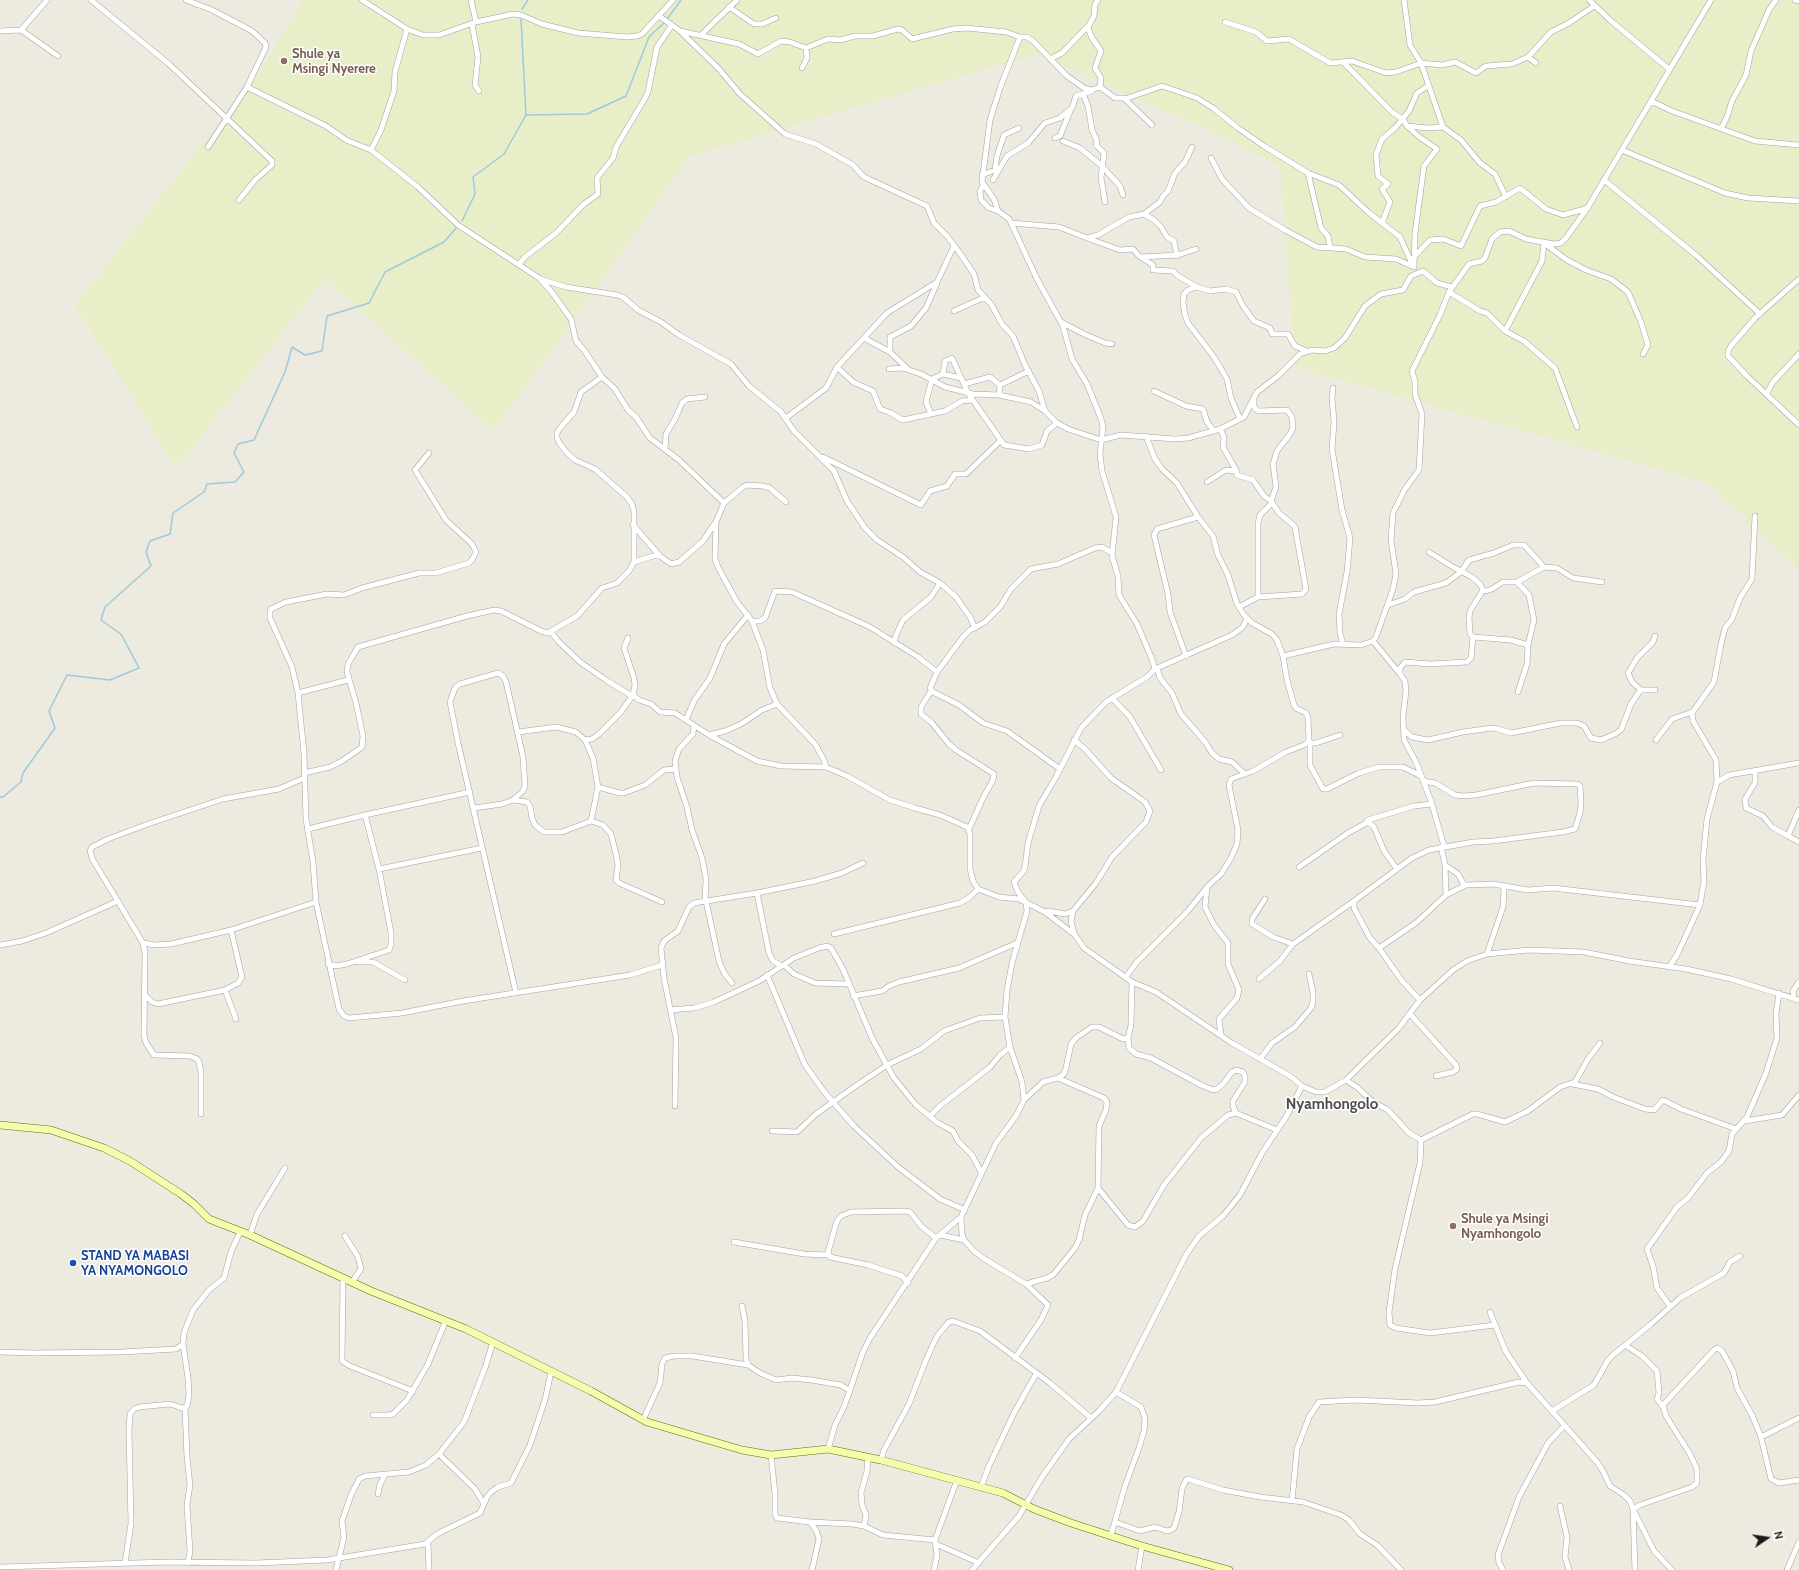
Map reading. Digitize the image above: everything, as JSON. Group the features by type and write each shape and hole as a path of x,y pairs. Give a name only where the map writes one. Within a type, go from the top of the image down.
{"main road":[{"path":"0,1125 51,1130 104,1148 130,1161 181,1194 209,1219 250,1235 388,1298 446,1320 590,1391 643,1420 727,1446 771,1455 828,1449 881,1460 982,1487 1003,1494 1059,1519 1142,1546 1229,1570"}],"street":[{"path":"21,30 47,0"},
{"path":"91,0 169,64 273,163 254,180 239,200"},
{"path":"186,0 212,10 252,31 265,43 264,54 247,87 208,147"},
{"path":"362,0 407,29 423,35 439,35 474,23 513,14 521,15 542,24 578,33 637,36 644,32 673,0"},
{"path":"471,0 478,57 475,85 479,91"},
{"path":"701,35 737,0"},
{"path":"1050,59 1062,53 1089,25 1094,16 1095,4 1098,0"},
{"path":"1404,0 1410,46 1421,63 1443,127 1461,140 1480,163 1495,174 1506,197"},
{"path":"1589,0 1594,6 1669,69"},
{"path":"1283,656 1297,654 1328,645 1361,645 1373,641 1379,631 1388,605 1396,574 1391,540 1393,514 1405,489 1417,474 1419,465 1422,414 1415,394 1415,382 1412,371 1451,290 1469,264 1482,261 1485,258 1492,239 1500,232 1509,231 1526,239 1544,243 1561,243 1588,207 1711,0"},
{"path":"1721,129 1727,118 1732,100 1746,75 1751,51 1757,36 1769,10 1776,0"},
{"path":"1795,0 1799,1"},
{"path":"1225,22 1256,32 1267,41 1289,39 1330,63 1352,61 1386,73 1396,72 1421,63 1442,65 1455,62 1476,73 1486,66 1512,64 1528,57 1550,32 1569,23 1594,6"},
{"path":"729,7 754,24 762,24 776,18"},
{"path":"659,16 679,30 719,70 740,94 782,131 790,136 816,144 853,165 864,177 927,206 934,223 954,246 974,274 978,290 991,304 1002,324 1013,336 1028,371 1039,391 1045,411"},
{"path":"519,264 525,257 556,232 584,204 598,194 597,178 613,158 616,147 646,96 657,46 672,25"},
{"path":"1089,25 1090,35 1101,51 1095,68 1101,78 1100,87"},
{"path":"679,30 739,44 758,54 781,41 790,42 806,48 828,39 840,40 856,36 878,35 898,29 902,30 912,38 962,28 997,30 1020,38 1027,37 1032,40 1076,83 1088,90 1094,90"},
{"path":"370,150 381,130 394,91 395,72 407,29"},
{"path":"0,31 21,30 58,56"},
{"path":"998,211 994,199 983,186 982,175 990,120 1000,88 1020,38"},
{"path":"802,68 807,58 806,48"},
{"path":"1528,57 1536,63"},
{"path":"1344,62 1393,113 1403,119 1407,126 1418,136 1437,149 1424,166 1415,233 1414,267"},
{"path":"1100,87 1115,98 1125,99 1162,86 1197,98 1264,146 1308,173 1339,185 1400,237 1414,267"},
{"path":"1382,223 1390,202 1382,189 1388,184 1378,176 1376,155 1382,139 1403,119 1409,111 1417,93 1428,86"},
{"path":"247,87 262,96 324,125 346,140 370,150 418,187 458,225 539,278 551,291 571,319 576,341 584,350 602,377 615,389 650,438 680,460 724,504"},
{"path":"1055,138 1060,136 1076,96 1100,87"},
{"path":"1083,94 1088,106 1096,145 1104,153 1101,178 1105,202"},
{"path":"1125,99 1152,125"},
{"path":"1651,101 1672,111 1755,141 1799,145"},
{"path":"994,180 1007,156 1028,143 1045,123 1060,118 1072,108"},
{"path":"1407,126 1443,127"},
{"path":"982,175 995,170 997,156 1004,135 1019,128"},
{"path":"1063,141 1080,148 1102,166 1120,186 1123,195"},
{"path":"1087,238 1098,235 1130,217 1144,214 1160,202 1168,191 1175,173 1185,162 1192,147"},
{"path":"1622,150 1725,194 1743,198 1799,201"},
{"path":"1211,158 1222,179 1249,208 1285,230 1317,247 1346,249 1365,257 1396,258 1414,267"},
{"path":"1308,173 1321,228 1328,236 1330,248"},
{"path":"1604,180 1697,256 1760,314"},
{"path":"983,186 980,191 981,200 989,208 998,211 1011,222 1037,279 1060,322 1072,360 1087,384 1100,416 1103,426 1101,440 1102,471 1116,517 1112,553 1118,576 1119,595 1137,624 1160,678 1172,694 1181,714 1218,759 1232,762 1245,774"},
{"path":"1414,257 1430,240 1443,239 1461,246 1480,206 1496,202 1520,188 1546,209 1563,215 1588,207"},
{"path":"1144,214 1154,220 1161,227 1167,237 1174,241 1177,256"},
{"path":"1011,222 1059,227 1120,250 1133,249 1141,257 1153,265 1153,270 1173,271 1178,276 1196,287 1210,291 1226,289 1236,292 1247,313 1254,321 1270,328 1272,334 1288,334 1291,341 1297,348 1308,351 1325,351 1334,348 1345,338 1365,306 1381,294 1403,290 1411,276 1423,271 1436,283 1451,290 1480,312 1488,314 1505,331 1524,341 1555,368 1577,427"},
{"path":"1505,331 1542,261 1544,243"},
{"path":"1544,243 1567,260 1586,270 1611,279 1628,292 1641,322 1648,345 1643,354"},
{"path":"890,352 890,337 911,326 926,308 954,246"},
{"path":"1141,257 1177,256 1196,249"},
{"path":"539,278 566,287 606,292 623,297 645,315 654,318 685,339 732,364 749,386 786,418 794,430 834,471 847,501 865,528 877,540 903,557 920,572 940,583 956,597 970,617 975,628"},
{"path":"1799,279 1760,314 1728,351 1728,356 1747,376 1799,425"},
{"path":"786,418 826,388 837,367 887,313 937,282"},
{"path":"1196,287 1188,290 1184,294 1183,303 1185,316 1214,357 1227,379 1231,398 1240,419"},
{"path":"954,311 985,297"},
{"path":"1060,322 1105,344 1112,344"},
{"path":"864,338 890,352 910,370"},
{"path":"889,369 897,367 910,370 945,386 968,393 999,395 1031,402 1045,411 1057,423 1075,432 1101,440 1121,435 1175,439 1188,438 1214,431 1240,419 1246,414 1254,398 1262,388 1278,376 1300,354 1308,351"},
{"path":"1766,393 1773,382 1799,354"},
{"path":"943,374 946,361 952,358 968,393 1004,445 1029,449 1042,445 1047,431 1057,423"},
{"path":"837,367 852,382 872,391 880,409 903,420 945,411 962,401 973,400"},
{"path":"1000,385 1028,371"},
{"path":"932,379 943,374 961,378"},
{"path":"201,1114 201,1072 199,1062 190,1056 158,1056 151,1053 146,1043 144,1035 145,966 143,943 90,854 92,847 108,839 148,824 223,799 279,789 304,776 338,763 353,755 362,747 363,736 356,703 348,680 348,664 358,647 485,611 501,611 541,631 551,632 577,616 602,588 620,581 629,571 634,562 633,508 627,497 595,469 576,460 567,453 557,438 557,433 560,428 574,412 581,392 602,377"},
{"path":"964,384 990,377 1000,385"},
{"path":"931,414 926,402 932,379"},
{"path":"999,395 1000,385"},
{"path":"1333,388 1332,402 1334,422 1332,449 1342,510 1350,538 1348,572 1339,614 1340,633 1343,644"},
{"path":"1154,392 1186,406 1202,409 1206,422 1214,431"},
{"path":"666,449 666,434 676,419 682,403 687,399 704,397"},
{"path":"1254,398 1254,407 1258,411 1287,410 1292,417 1293,428 1277,451 1273,464 1276,487 1272,502 1260,515 1258,523 1258,597"},
{"path":"1220,429 1224,437 1222,447 1237,475 1253,480 1264,496 1272,502 1281,516 1294,527 1306,589 1302,594 1258,597 1239,607"},
{"path":"1146,436 1155,459 1162,469 1177,483 1198,517 1213,536 1218,555 1228,575 1239,607 1252,623 1272,634 1277,640 1283,656 1287,680 1294,704 1296,708 1305,712 1308,718 1310,765 1323,789 1327,789 1359,773 1379,767 1403,767 1422,779 1435,783 1452,794 1464,796 1539,782 1578,784 1580,786 1580,813 1575,828 1568,831 1442,847 1420,854 1294,944 1280,961 1258,979"},
{"path":"820,455 921,505 930,491 947,486 955,474 966,474 1000,441"},
{"path":"430,453 415,470 446,520 472,544 476,552 472,560 469,563 436,573 419,573 362,588 344,595 327,594 286,602 272,609 270,618 286,653 298,693 304,753 306,819 313,862 316,902 323,930 328,964 340,1010 344,1016 349,1018 402,1013 463,1001 630,975 648,971 662,965"},
{"path":"1207,482 1226,470 1236,471"},
{"path":"633,525 660,556 671,564 679,562 703,541 716,522 724,504 747,485 770,488 786,502"},
{"path":"1656,740 1672,719 1692,712 1708,693 1714,682 1720,644 1725,628 1732,619 1740,598 1752,579 1755,516"},
{"path":"1186,656 1170,612 1168,594 1154,535 1157,529 1198,517"},
{"path":"716,522 715,548 718,567 740,606 752,621 763,650 770,688 777,704 815,744 824,760 826,767"},
{"path":"1388,605 1404,599 1414,592 1446,583 1462,572 1469,560 1494,553 1513,545 1524,545 1544,567"},
{"path":"1112,553 1102,547 1095,548 1058,564 1031,569 1011,589 1003,603 996,611 985,622 970,630 963,637 932,680 930,688 931,691 921,706 921,714 932,723 949,744 994,774 993,780 983,798 969,830 970,869 973,881 978,889 999,897 1015,898 1045,912 1075,935 1084,948 1132,982 1156,992 1221,1035 1290,1076 1302,1086 1320,1093 1325,1092 1346,1080 1380,1047 1410,1014 1420,1000 1453,970 1467,961 1487,954 1529,950 1584,952 1732,978 1796,999"},
{"path":"1429,552 1476,580 1483,590"},
{"path":"634,562 652,556 660,556"},
{"path":"1483,590 1486,591 1492,589 1503,582 1517,582 1544,567 1557,568 1573,578 1602,582"},
{"path":"1517,582 1529,595 1534,612 1534,624 1528,646 1528,664 1518,692"},
{"path":"894,643 903,620 931,597 940,583"},
{"path":"1400,674 1400,668 1405,662 1430,664 1467,662 1471,658 1473,637 1470,634 1470,611 1483,590"},
{"path":"752,621 760,621 765,618 775,591 792,592 870,627 918,657 937,672"},
{"path":"686,720 694,701 710,678 724,644 748,615"},
{"path":"1024,1100 1022,1082 1010,1047 1005,1017 1007,990 1017,943 1027,911 1026,902 1018,892 1014,882 1026,867 1028,843 1039,806 1081,728 1112,698 1147,677 1156,669 1237,632 1243,627 1247,618"},
{"path":"551,632 580,662 606,680 639,700 651,704 660,712 676,713 709,735 757,761 768,764 826,767 847,776 890,800 940,815 969,830"},
{"path":"1655,690 1642,690 1632,682 1628,673 1637,658 1653,642 1656,636"},
{"path":"1473,637 1511,640 1528,646"},
{"path":"585,740 592,739 599,734 620,712 632,696 635,685 634,678 624,648 628,638"},
{"path":"1373,641 1405,681 1406,688 1403,717 1404,740 1412,753 1432,804 1445,866 1446,895"},
{"path":"474,808 502,804 513,800 523,791 525,786 523,757 503,676 494,674 460,684 455,688 451,694 451,709 516,993"},
{"path":"298,693 348,680"},
{"path":"1404,730 1412,737 1428,740 1463,732 1492,728 1514,733 1561,723 1577,723 1584,726 1591,738 1601,740 1621,730 1631,704 1642,690"},
{"path":"931,691 952,700 983,724 1006,730 1060,769"},
{"path":"1112,698 1130,717 1161,770"},
{"path":"709,735 725,731 741,724 762,710 777,704"},
{"path":"1669,967 1677,955 1700,905 1704,881 1703,852 1706,819 1717,782 1716,760 1693,721 1692,712"},
{"path":"694,726 693,734 679,749 676,757 675,770 687,807 692,830 702,858 706,879 706,901 719,961 724,973 732,983"},
{"path":"518,732 556,727 576,732 585,740 593,758 598,786 591,822"},
{"path":"1126,977 1136,963 1169,931 1208,886 1221,874 1231,858 1237,844 1238,830 1229,785 1231,779 1264,765 1286,752 1309,743 1329,740 1340,735"},
{"path":"1074,740 1085,749 1111,778 1145,802 1150,811 1146,822 1112,857 1096,882 1073,911 1071,921 1075,935"},
{"path":"1717,782 1729,775 1799,763"},
{"path":"598,786 620,794 646,785 664,770 671,768 675,770"},
{"path":"1755,771 1755,784 1745,799 1746,808 1763,816 1772,827 1799,842"},
{"path":"308,829 470,792"},
{"path":"513,800 527,802 530,806 532,818 536,825 544,832 562,832 591,822 603,825 611,834 616,854 618,865 616,880 619,883 662,902"},
{"path":"1299,867 1329,845 1366,823 1368,820 1414,806 1432,804"},
{"path":"1788,836 1799,810"},
{"path":"328,964 340,966 389,950 391,945 391,933 379,869 365,815"},
{"path":"1366,823 1371,823 1374,827 1384,851 1397,869"},
{"path":"379,869 482,848"},
{"path":"675,1106 676,1038 662,965 661,944 678,931 691,905 815,882 842,873 863,863"},
{"path":"1445,866 1458,874 1464,885"},
{"path":"1379,948 1413,925 1446,895 1464,885 1485,883 1528,890 1553,888 1700,905"},
{"path":"1487,954 1503,906 1503,885"},
{"path":"1208,886 1205,907 1228,942 1228,964 1239,990 1237,998 1219,1019 1221,1035"},
{"path":"834,934 960,903 970,897 978,889"},
{"path":"757,893 769,953 773,961 794,974 815,983 848,984"},
{"path":"1265,899 1252,920 1252,924 1273,937 1294,944"},
{"path":"0,945 22,941 46,933 118,901"},
{"path":"1354,901 1354,908 1370,938 1379,948 1402,981 1420,1000"},
{"path":"143,943 155,946 171,944 231,930 316,902"},
{"path":"1045,912 1048,911 1065,914 1073,911"},
{"path":"144,994 152,1002 158,1004 225,990 238,983 242,977 231,930"},
{"path":"853,996 882,991 893,983 959,968 1017,943"},
{"path":"670,1010 694,1008 714,1002 767,975 801,955 827,946 831,948 835,952 872,1038 894,1078 912,1100 938,1124 953,1131 958,1141 972,1155 981,1172"},
{"path":"353,962 373,962 405,980"},
{"path":"1260,1059 1272,1043 1295,1027 1311,1008 1313,1002 1313,992 1309,974"},
{"path":"767,975 805,1065 817,1084 854,1126 898,1167 940,1199 965,1210"},
{"path":"1132,982 1131,1025 1128,1038 1129,1048 1136,1054 1151,1058 1213,1090 1217,1089 1223,1084 1232,1072 1236,1070 1243,1072 1245,1082 1233,1101 1233,1106 1236,1113"},
{"path":"1796,999 1793,991 1799,982"},
{"path":"225,990 236,1019"},
{"path":"1670,1306 1656,1288 1653,1266 1647,1249 1677,1207 1688,1198 1703,1177 1725,1157 1729,1151 1731,1136 1745,1121 1766,1073 1777,1038 1776,1014 1779,993"},
{"path":"1410,1014 1456,1064 1457,1069 1453,1072 1436,1076"},
{"path":"772,1131 797,1132 816,1114 860,1083 887,1066 921,1049 938,1035 950,1028 980,1018 1005,1017"},
{"path":"828,1449 835,1425 850,1391 863,1352 870,1338 938,1237 961,1217 981,1172 996,1144 1016,1116 1024,1100 1043,1082 1058,1078 1066,1072 1071,1044 1077,1037 1092,1027 1099,1027 1120,1038 1128,1038"},
{"path":"1572,1084 1600,1043"},
{"path":"930,1116 940,1106 990,1067 1000,1054 1010,1047"},
{"path":"1026,1284 1053,1275 1075,1248 1079,1240 1085,1215 1098,1188 1099,1126 1106,1110 1107,1102 1104,1098 1058,1078"},
{"path":"1346,1080 1358,1088 1373,1102 1388,1110 1409,1133 1421,1140"},
{"path":"1421,1140 1472,1114 1507,1122 1528,1111 1560,1087 1572,1084 1598,1089 1613,1097 1645,1109 1654,1110 1663,1100 1681,1109 1736,1129"},
{"path":"972,1570 1026,1504 1069,1439 1116,1392 1186,1255 1199,1236 1223,1216 1233,1204 1292,1106 1302,1086"},
{"path":"1745,1121 1782,1115 1799,1095"},
{"path":"1098,1188 1128,1225 1135,1227 1149,1213 1164,1186 1201,1138 1228,1115 1236,1113 1277,1130"},
{"path":"1421,1140 1420,1164 1395,1269 1389,1312 1390,1325 1396,1328 1430,1333 1495,1325"},
{"path":"250,1235 257,1214 285,1168"},
{"path":"828,1255 837,1221 841,1216 851,1212 905,1210 910,1212 922,1227 938,1237 964,1240"},
{"path":"961,1217 961,1229 964,1240 983,1258 1026,1284 1048,1305 1041,1320 1015,1358"},
{"path":"188,1562 190,1551 187,1504 190,1485 185,1408 189,1395 184,1357 184,1333 190,1314 204,1294 224,1278 231,1252 240,1232"},
{"path":"345,1236 358,1257 361,1269 352,1282"},
{"path":"734,1242 804,1254 828,1255 868,1265 902,1276 908,1283"},
{"path":"1552,1410 1594,1385 1608,1360 1670,1306 1684,1295 1724,1273 1730,1262 1740,1256"},
{"path":"343,1278 342,1361 350,1366 413,1391"},
{"path":"742,1306 745,1321 746,1358 748,1365"},
{"path":"1490,1312 1506,1352 1527,1383 1597,1462 1610,1486 1628,1498 1652,1547 1672,1570"},
{"path":"372,1415 393,1414 407,1400 428,1364 446,1320"},
{"path":"881,1460 884,1450 909,1404 937,1336 949,1322 953,1321 962,1323 980,1332 1056,1387 1091,1418"},
{"path":"336,1570 344,1537 342,1521 355,1487 362,1477 414,1471 426,1465 439,1454 464,1422 485,1368 493,1342"},
{"path":"0,1352 33,1353 172,1350 179,1348 183,1344"},
{"path":"1625,1345 1648,1361 1657,1371 1659,1393 1658,1400 1695,1465 1698,1476 1697,1483 1692,1487 1640,1505 1633,1509"},
{"path":"1663,1407 1664,1402 1709,1354 1717,1348 1726,1355 1736,1377 1737,1388 1752,1415 1761,1437 1773,1480 1779,1483 1799,1480"},
{"path":"172,1350 184,1357"},
{"path":"643,1420 660,1383 663,1360 674,1356 692,1356 748,1365 760,1373 776,1380 792,1378 811,1380 841,1386 850,1391"},
{"path":"0,1567 25,1569 125,1563 256,1563 326,1560 428,1543 437,1534 480,1513 491,1492 498,1487 511,1483 530,1445 545,1400 551,1372"},
{"path":"982,1487 989,1466 1014,1413 1036,1374"},
{"path":"1292,1501 1297,1448 1303,1428 1319,1402 1356,1400 1418,1404 1442,1401 1519,1382 1527,1383"},
{"path":"1111,1535 1125,1486 1144,1431 1145,1418 1141,1407 1116,1392"},
{"path":"125,1563 131,1524 130,1414 136,1408 148,1406 170,1404 185,1408"},
{"path":"1761,1437 1799,1418"},
{"path":"1503,1570 1499,1563 1498,1555 1519,1497 1548,1443 1564,1426"},
{"path":"439,1454 475,1489 484,1504"},
{"path":"771,1455 775,1494 775,1514 777,1518 810,1522 852,1524 864,1526 883,1535 936,1542 979,1563"},
{"path":"864,1526 866,1515 861,1502 861,1493 867,1471 868,1457"},
{"path":"378,1494 379,1487 385,1475"},
{"path":"1115,1522 1140,1531 1155,1527 1171,1530 1174,1528 1179,1512 1182,1489 1186,1480 1188,1479 1223,1490 1312,1504 1341,1515 1349,1520 1360,1534 1377,1545 1401,1570"},
{"path":"934,1570 937,1555 936,1542 957,1480"},
{"path":"1560,1506 1567,1537 1565,1557 1569,1570"},
{"path":"1633,1509 1635,1570"},
{"path":"810,1522 816,1530 819,1539 812,1570"},
{"path":"1787,1570 1799,1542"},
{"path":"428,1543 429,1570"},
{"path":"1138,1570 1142,1546"},
{"path":"326,1560 336,1570"},
{"path":"147,1563 150,1570"}],"green space":[{"path":"302,0 1799,0 1799,568 1707,483 1295,367 1280,166 1203,128 1037,54 690,156 494,431 325,279 176,468 75,305 265,65"}],"waterway":[{"path":"522,9 528,0"},
{"path":"667,19 681,0"},
{"path":"521,19 526,115"},
{"path":"462,221 475,194 473,177 504,154 526,115 587,114 626,96 649,37 665,22"},
{"path":"0,797 3,797 21,782 23,773 55,728 49,711 67,675 110,680 139,668 121,634 101,620 105,607 151,566 146,552 150,541 170,534 173,513 204,492 207,484 235,482 244,472 234,453 238,444 254,440 285,372 292,347 305,355 322,351 327,316 369,303 385,272 444,242 456,228"}],"place":[{"name":"Shule ya Msingi Nyerere","path":"284,61"},
{"name":"Shule ya Msingi Nyamhongolo","path":"1453,1226"},
{"name":"STAND YA MABASI YA NYAMONGOLO","path":"73,1263"}],"district":[{"name":"Nyamhongolo","path":"1332,1105"}]}
